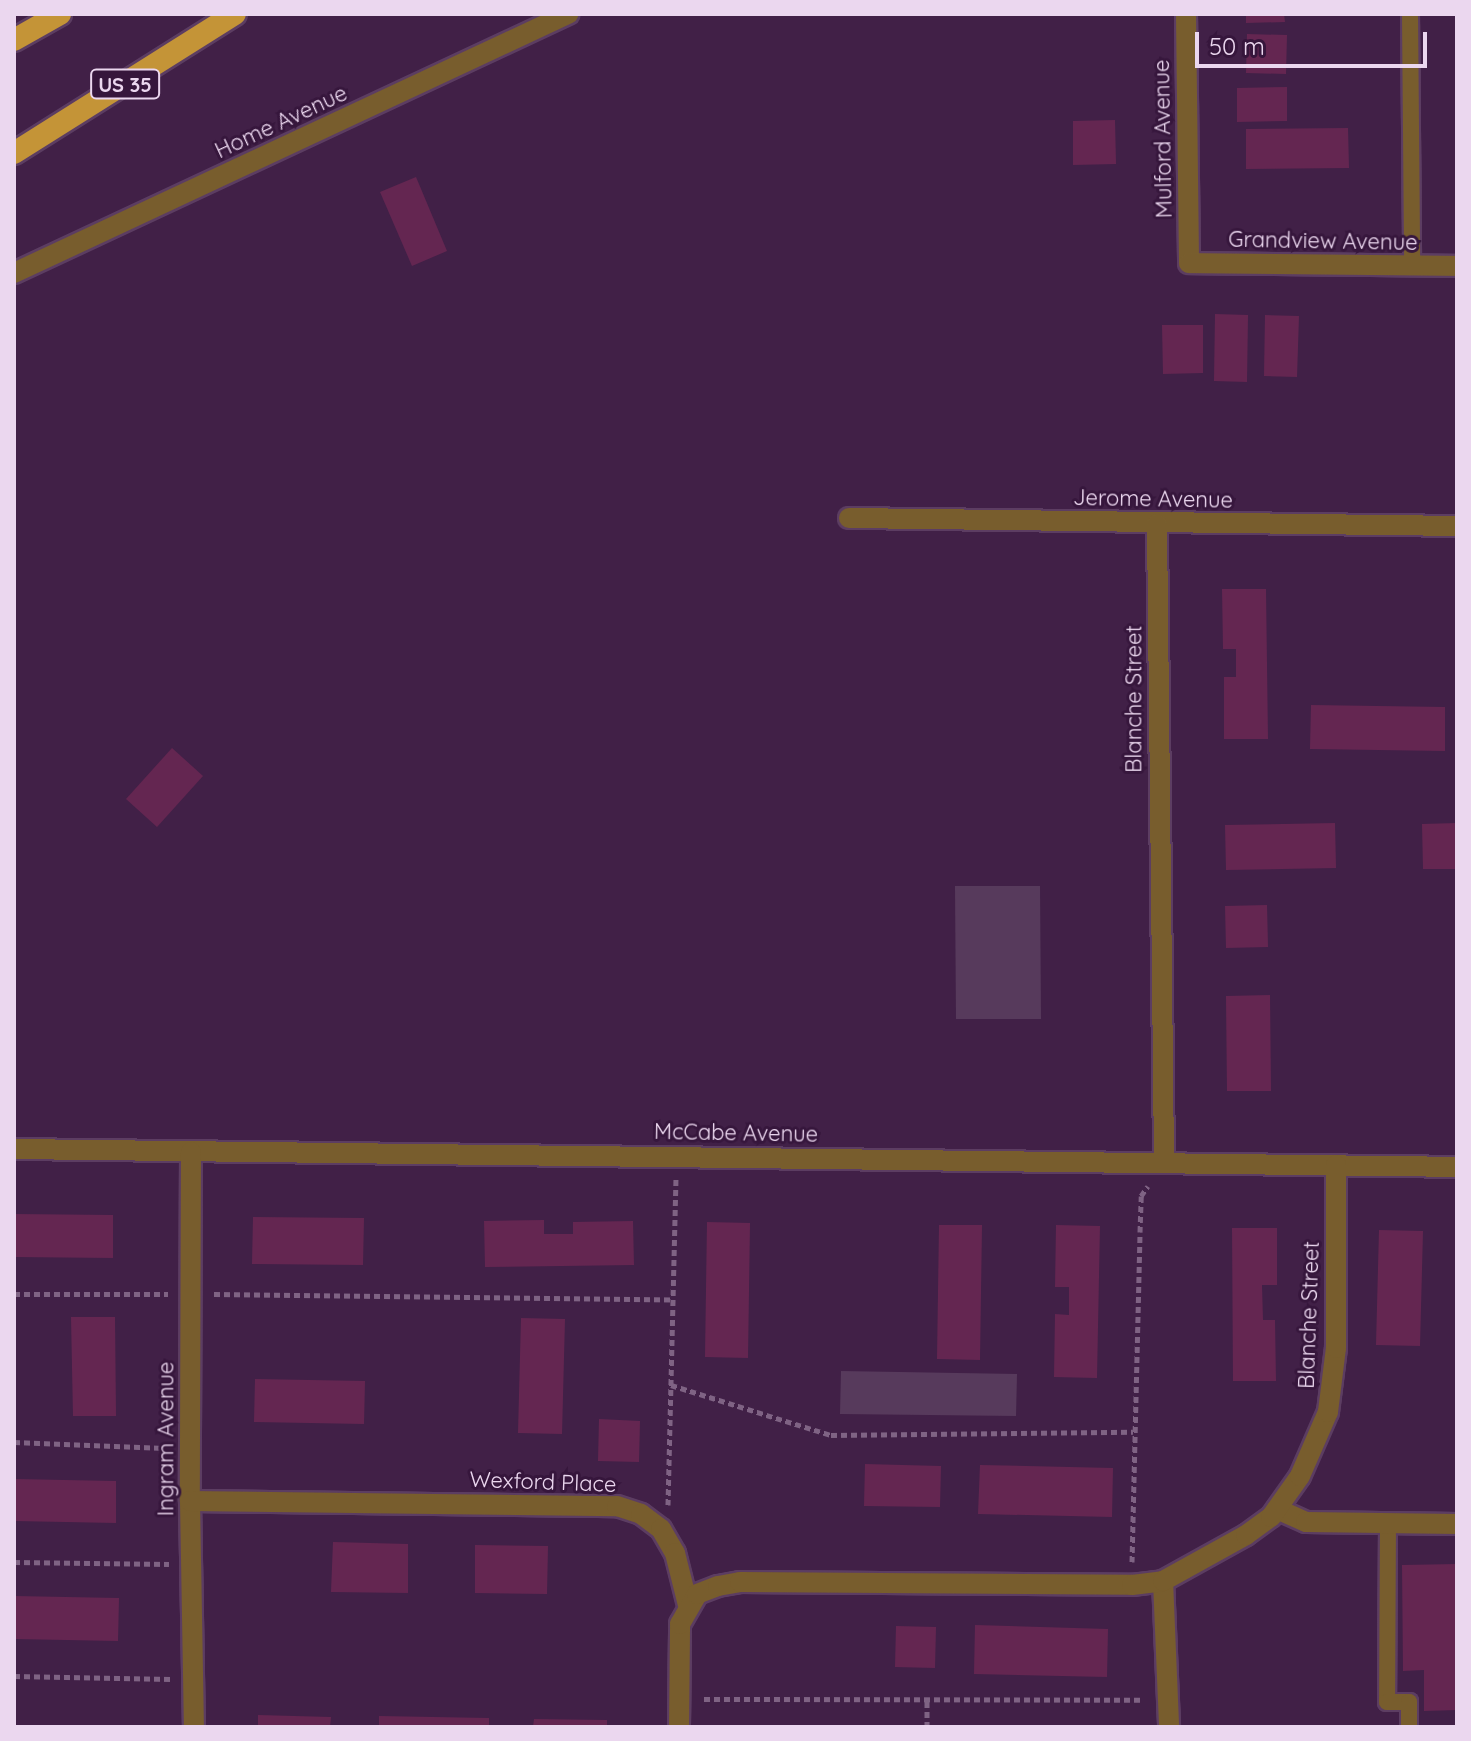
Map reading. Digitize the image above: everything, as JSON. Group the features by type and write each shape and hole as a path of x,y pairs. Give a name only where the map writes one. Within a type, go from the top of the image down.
{"highway":[{"path":"14,40 60,14"},
{"name":"US 35","path":"14,153 235,14"}],"street":[{"name":"Home Avenue","path":"14,273 568,14"},
{"name":"Mulford Avenue","path":"1186,14 1189,263"},
{"name":"Grandview Avenue","path":"1189,263 1457,266"},
{"name":"Jerome Avenue","path":"849,518 1457,526"},
{"name":"Blanche Street","path":"1157,524 1164,1162"},
{"name":"McCabe Avenue","path":"14,1149 1457,1167"},
{"name":"Ingram Avenue","path":"191,1152 190,1501 194,1727"},
{"name":"Blanche Street","path":"1163,1581 1246,1535 1277,1509 1300,1476 1328,1412 1336,1348 1336,1165"},
{"name":"Wexford Place","path":"190,1501 617,1506 641,1514 661,1529"},
{"path":"1277,1509 1306,1522 1457,1524"},
{"path":"661,1529 675,1553 688,1605"},
{"path":"679,1727 680,1624 688,1605 697,1594 740,1582 1132,1585 1163,1581 1169,1727"}],"lane":[{"path":"1410,14 1412,266"},
{"path":"1388,1524 1387,1702 1409,1702 1409,1727"}],"path":[{"path":"661,1529 669,1503 677,1157"},
{"path":"1132,1585 1133,1432 1141,1196 1164,1162"},
{"path":"14,1294 673,1300"},
{"path":"671,1385 831,1435 1133,1432"},
{"path":"14,1442 190,1449"},
{"path":"14,1562 191,1564"},
{"path":"14,1676 192,1679"},
{"path":"679,1698 1168,1701"},
{"path":"927,1699 927,1727"}],"shaded area":[{"path":"955,886 1040,886 1041,1019 956,1019"},
{"path":"841,1371 1017,1374 1016,1416 840,1414"}],"building":[{"path":"1246,14 1284,14 1285,22 1246,23"},
{"path":"1247,34 1287,35 1286,74 1246,73"},
{"path":"1287,87 1287,121 1237,122 1237,88"},
{"path":"1115,120 1116,164 1073,165 1073,121"},
{"path":"1348,128 1349,168 1246,169 1246,129"},
{"path":"416,177 447,251 412,266 380,192"},
{"path":"1215,314 1248,315 1247,382 1214,381"},
{"path":"1265,315 1299,316 1297,377 1264,376"},
{"path":"1162,325 1203,325 1203,373 1163,374"},
{"path":"1222,589 1266,589 1268,739 1224,739 1224,677 1236,677 1236,649 1223,649"},
{"path":"1311,705 1445,707 1445,751 1310,749"},
{"path":"172,748 203,776 157,827 126,799"},
{"path":"1335,823 1336,868 1226,870 1225,825"},
{"path":"1457,823 1457,869 1423,869 1422,824"},
{"path":"1267,905 1268,947 1226,948 1225,906"},
{"path":"1270,995 1271,1091 1227,1091 1226,996"},
{"path":"14,1214 113,1215 113,1258 14,1257"},
{"path":"253,1217 364,1218 363,1265 252,1264"},
{"path":"544,1220 544,1234 573,1234 573,1222 633,1221 634,1265 485,1267 484,1221"},
{"path":"707,1222 750,1223 748,1358 705,1357"},
{"path":"939,1225 982,1225 980,1360 937,1359"},
{"path":"1056,1225 1100,1226 1097,1378 1054,1377 1055,1314 1069,1315 1069,1287 1055,1287"},
{"path":"1232,1228 1277,1228 1277,1285 1262,1285 1263,1320 1275,1320 1276,1381 1233,1381"},
{"path":"1379,1230 1423,1231 1420,1346 1376,1345"},
{"path":"71,1317 115,1317 116,1416 73,1416"},
{"path":"521,1318 565,1319 562,1434 518,1433"},
{"path":"255,1379 365,1381 364,1424 254,1422"},
{"path":"599,1419 640,1421 639,1462 598,1461"},
{"path":"865,1464 941,1466 940,1507 864,1506"},
{"path":"980,1465 1113,1468 1112,1517 978,1514"},
{"path":"14,1479 116,1481 116,1523 14,1521"},
{"path":"333,1542 408,1544 408,1593 331,1592"},
{"path":"475,1545 548,1546 547,1594 475,1593"},
{"path":"1457,1564 1457,1710 1424,1711 1424,1670 1403,1671 1402,1565"},
{"path":"14,1596 119,1598 118,1641 14,1639"},
{"path":"975,1625 1108,1629 1107,1677 974,1674"},
{"path":"896,1626 936,1627 935,1668 895,1667"},
{"path":"258,1715 331,1717 330,1727 258,1727"},
{"path":"379,1716 489,1718 489,1727 379,1727"},
{"path":"534,1719 607,1720 607,1727 533,1727"}]}
